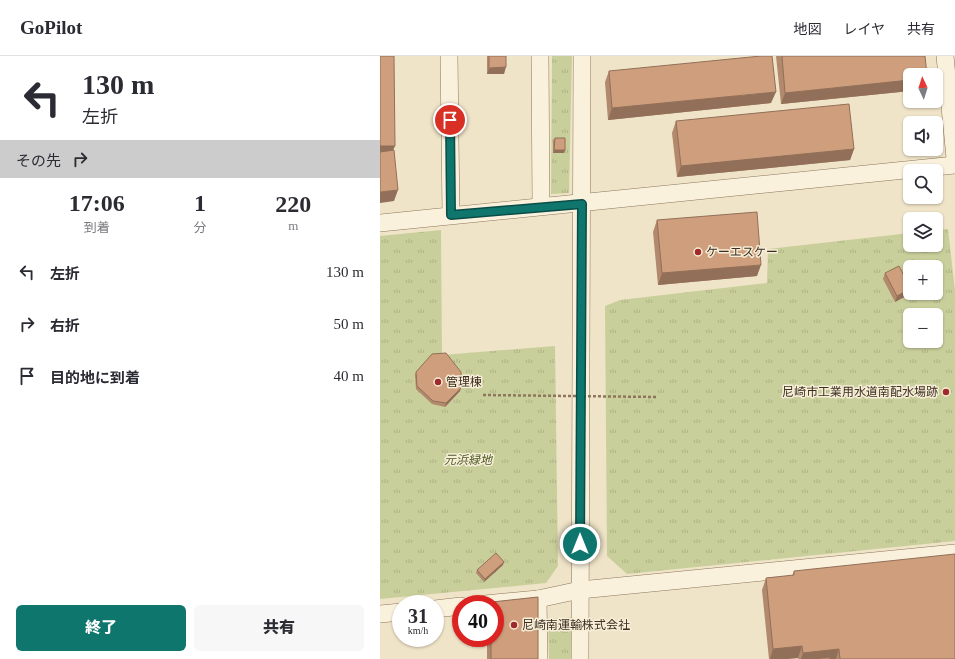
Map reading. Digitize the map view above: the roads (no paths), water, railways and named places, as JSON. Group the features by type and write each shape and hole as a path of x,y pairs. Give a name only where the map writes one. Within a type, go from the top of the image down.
{"street":[{"path":"449,56 451,215"},
{"path":"540,56 541,206"},
{"path":"580,659 582,56"},
{"path":"945,56 955,158"},
{"path":"380,223 541,206 582,204 618,198 955,165"},
{"path":"504,602 538,599 580,590 955,553"},
{"path":"538,599 539,659"},
{"path":"380,614 392,613"}],"place":[{"name":"ケーエスケー","path":"698,252"},
{"name":"管理棟","path":"438,382"},
{"name":"尼崎市工業用水道南配水場跡","path":"946,392"},
{"name":"尼崎南運輸株式会社","path":"514,625"}],"park label":[{"name":"元浜緑地","path":"468,460"}]}
